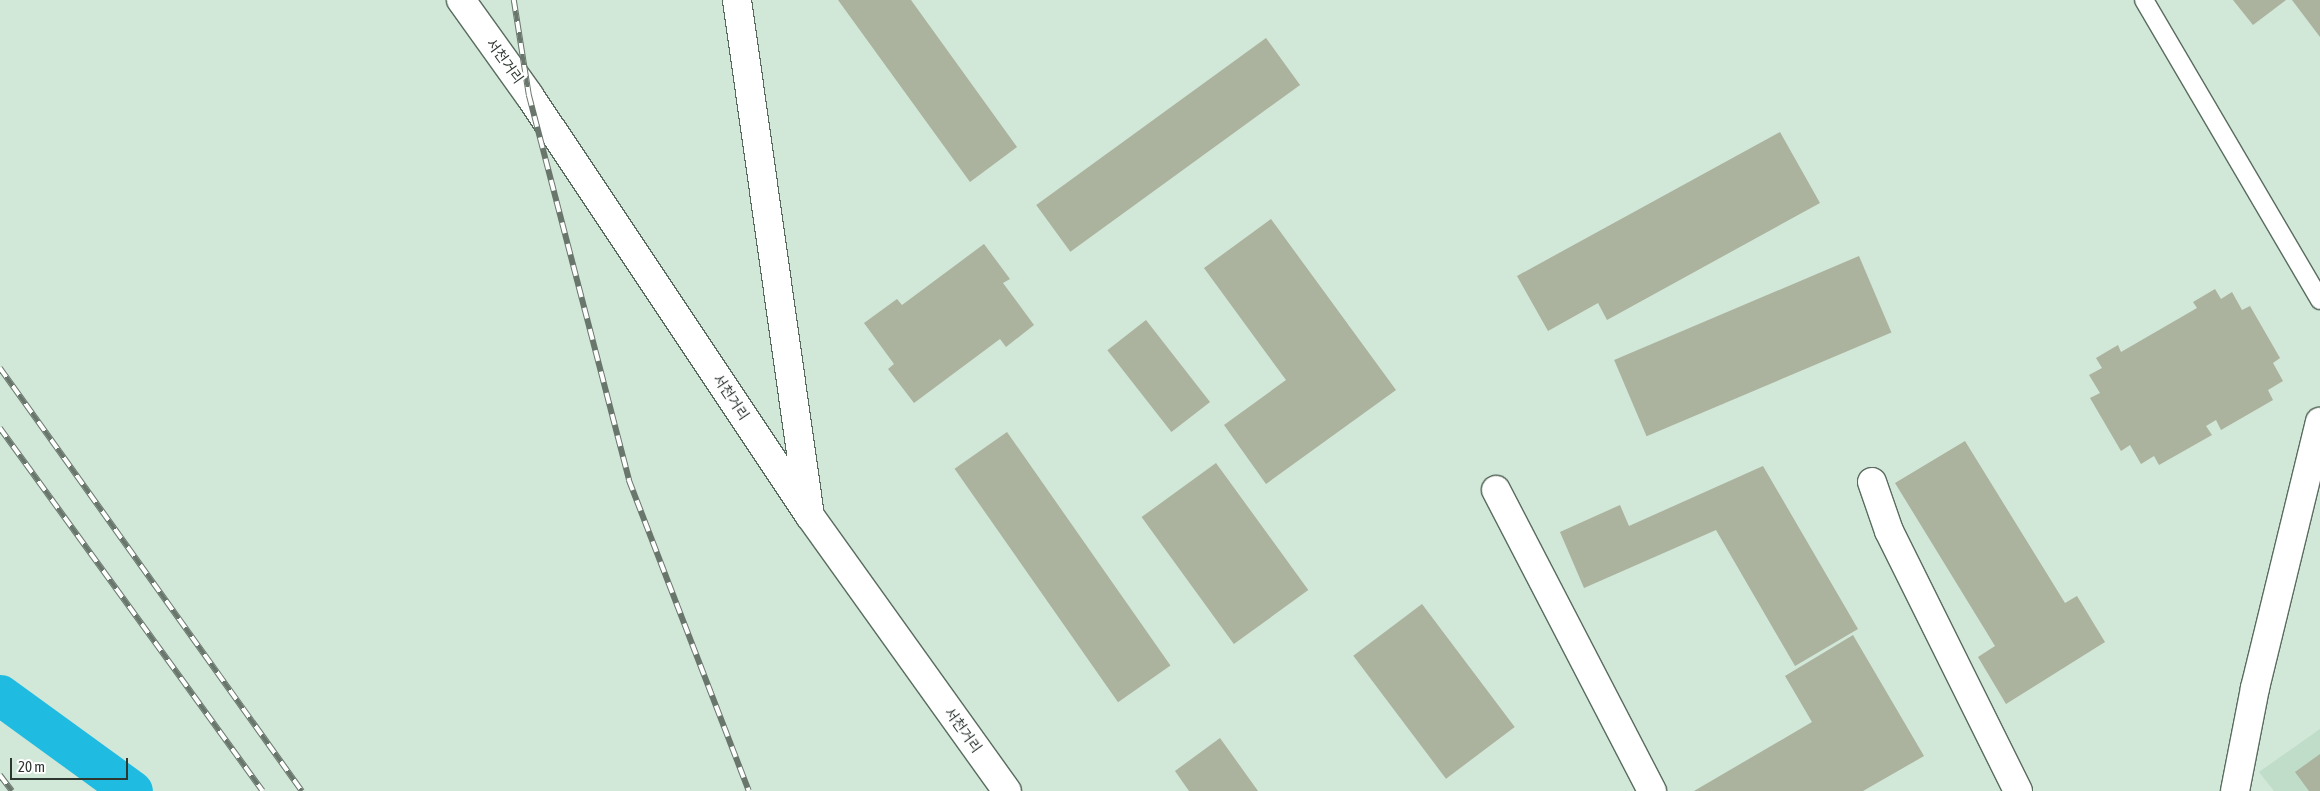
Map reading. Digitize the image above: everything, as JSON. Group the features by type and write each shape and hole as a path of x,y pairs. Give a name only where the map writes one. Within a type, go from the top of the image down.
{"street":[{"name":"서천거리","path":"461,0 529,95 810,516 1007,791"},
{"path":"737,0 810,516"},
{"path":"2235,791 2255,688 2320,422"},
{"path":"1872,482 1889,531 2018,791"},
{"path":"1496,490 1652,791"}],"lane":[{"path":"2144,0 2320,300"}],"shaded area":[{"path":"2320,729 2320,791 2274,791 2259,772"}],"building":[{"path":"838,0 911,0 1017,147 970,182"},
{"path":"2233,0 2286,0 2253,25"},
{"path":"2292,0 2320,0 2320,37"},
{"path":"1266,38 1300,85 1070,252 1036,205"},
{"path":"1780,132 1820,203 1607,320 1598,303 1548,331 1517,276"},
{"path":"1271,219 1396,390 1266,484 1224,425 1286,380 1204,268"},
{"path":"984,244 1010,279 1003,283 1034,325 1006,347 1000,339 914,403 888,369 894,364 864,323 897,299 902,305"},
{"path":"1859,256 1891,332 1647,436 1614,360"},
{"path":"2215,289 2221,299 2232,292 2242,310 2250,306 2280,358 2273,363 2283,381 2268,390 2273,400 2221,430 2216,420 2206,426 2212,435 2159,465 2154,456 2141,464 2130,445 2121,451 2090,398 2100,393 2089,375 2102,368 2096,358 2118,345 2121,352 2197,308 2193,302"},
{"path":"1146,320 1210,402 1171,432 1107,350"},
{"path":"1007,432 1170,665 1118,702 955,469"},
{"path":"1965,441 2065,603 2077,596 2105,642 2006,704 1978,657 1995,646 1895,483"},
{"path":"1216,463 1308,590 1234,644 1142,517"},
{"path":"1763,466 1858,629 1795,666 1716,530 1584,588 1560,532 1620,505 1629,526"},
{"path":"1422,604 1515,727 1446,779 1353,656"},
{"path":"1853,635 1924,756 1863,791 1694,791 1812,722 1785,676"},
{"path":"1220,738 1258,791 1189,791 1175,771"},
{"path":"2320,754 2320,791 2309,791 2295,772"}],"waterway":[{"path":"0,695 132,791"}],"railway":[{"path":"514,0 529,95 629,480 749,791"},
{"path":"0,368 302,791"},
{"path":"0,428 263,791"},
{"path":"0,775 12,791"}]}
